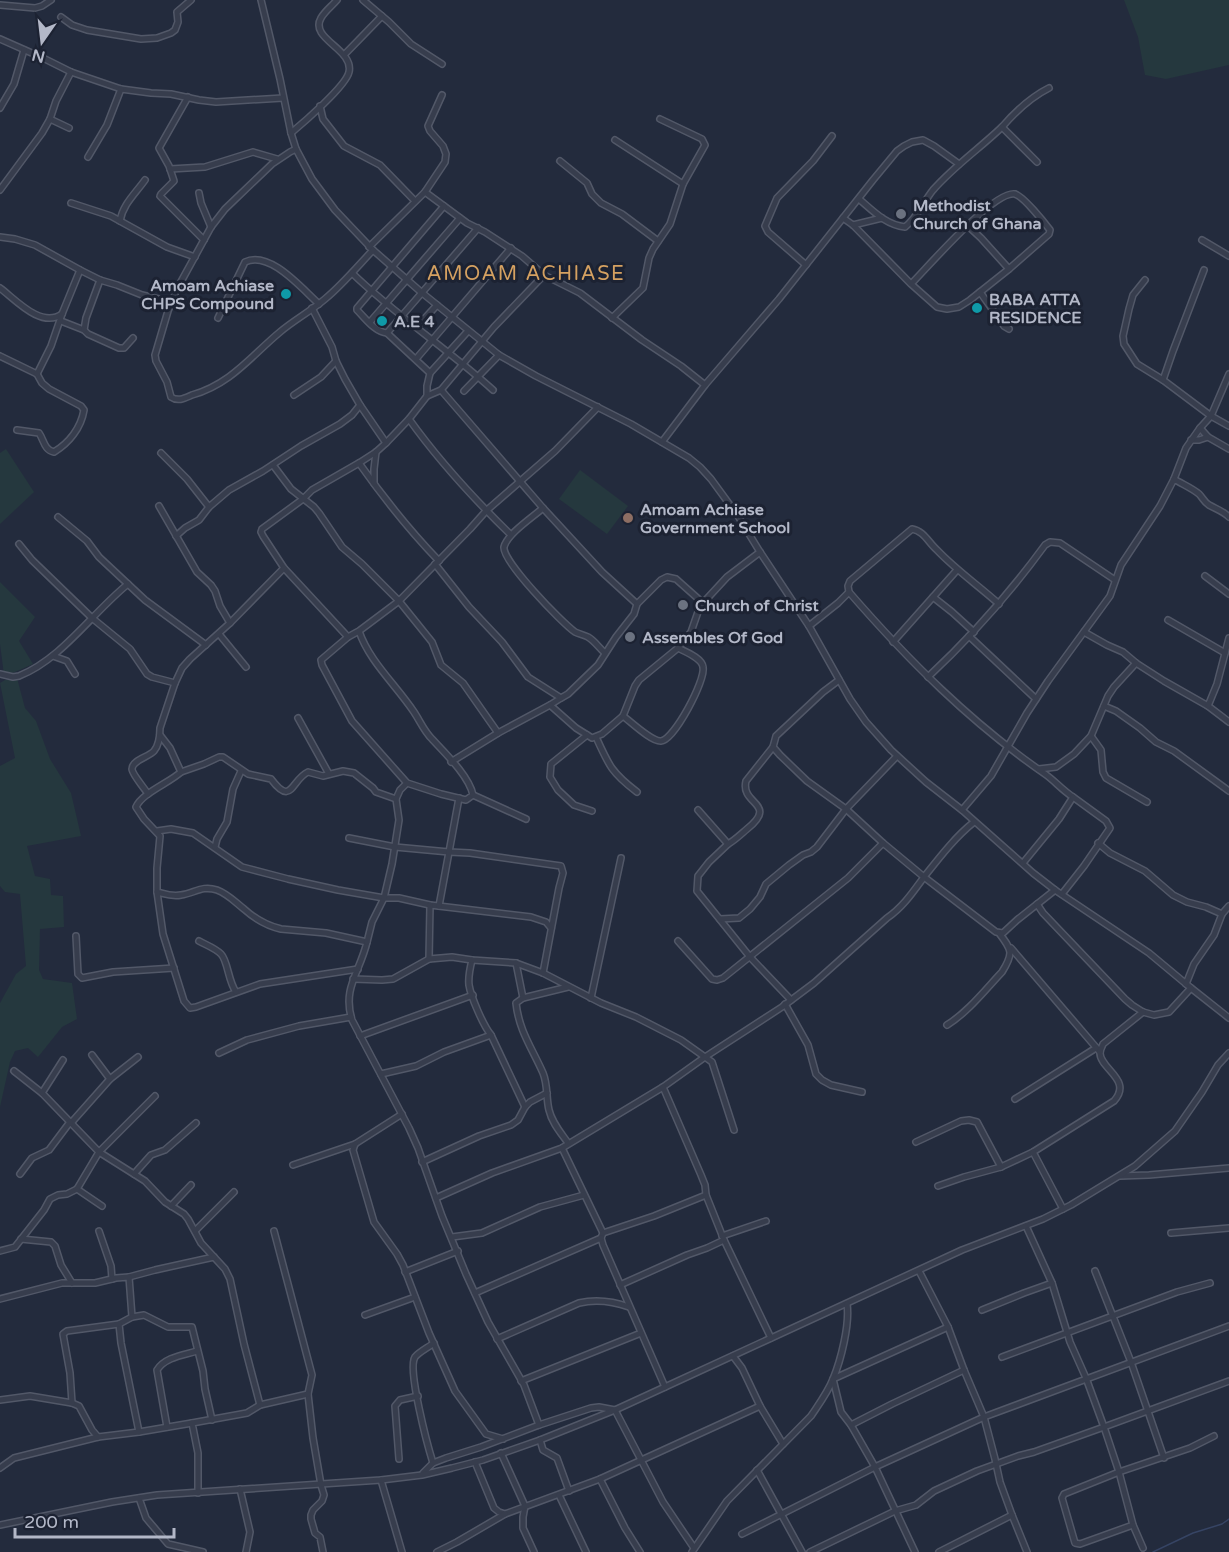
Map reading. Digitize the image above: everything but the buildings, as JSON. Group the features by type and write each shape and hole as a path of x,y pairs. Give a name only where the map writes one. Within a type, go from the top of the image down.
{"street":[{"path":"0,5 35,8 51,0"},
{"path":"61,17 72,25 87,30 147,39 169,34 175,30 178,22 177,12 191,0"},
{"path":"261,0 296,149 312,179 336,210 371,248 436,305 499,355 662,441 700,467 738,516 809,626 838,680 866,722 897,756 1055,890 1149,953 1227,1016 1229,1009"},
{"path":"291,133 320,106 348,74 349,64 344,55 322,34 319,28 321,17 337,0"},
{"path":"363,0 411,44 442,64"},
{"path":"344,55 382,16"},
{"path":"0,39 71,72 120,89 171,94 216,102 283,98"},
{"path":"0,108 14,84 24,50"},
{"path":"0,190 50,120 56,101 71,72"},
{"path":"859,199 894,225 905,227 909,225 933,191 959,164 1028,102 1049,88"},
{"path":"88,157 107,125 120,89"},
{"path":"296,149 277,159 225,209 211,227 184,274 171,302 155,357 167,382 171,398 174,400 210,390 230,378 280,332 327,298 425,192 446,159 442,146 428,126 442,95"},
{"path":"188,97 159,148 170,169 173,182 160,196 204,240"},
{"path":"320,106 323,119 344,146 380,165 415,201"},
{"path":"612,318 643,288 649,258 670,224 683,184 705,145 702,139 660,119"},
{"path":"50,120 69,128"},
{"path":"1002,127 1037,162"},
{"path":"806,265 768,232 765,225 777,198 813,162 832,136"},
{"path":"615,140 683,184"},
{"path":"662,441 705,385 779,299 897,151 918,140 926,141 959,164"},
{"path":"170,169 205,167 253,152 277,159"},
{"path":"560,161 587,183 592,194 601,203 622,213 658,241"},
{"path":"120,221 124,206 145,180"},
{"path":"425,192 460,218 511,248 544,275 580,293 705,385"},
{"path":"198,193 211,227"},
{"path":"843,218 853,225 911,284 937,307 946,309 962,306 1009,269 1050,230 1022,198 1015,194 1005,196 990,205 911,284"},
{"path":"71,203 96,210 167,247 195,257"},
{"path":"430,373 387,333 378,330 357,308 444,206"},
{"path":"370,322 460,218"},
{"path":"853,225 882,218"},
{"path":"968,226 1009,269"},
{"path":"387,333 477,228"},
{"path":"0,237 15,238 35,245 100,280 142,295 171,302"},
{"path":"1202,240 1229,256"},
{"path":"416,359 511,248"},
{"path":"218,318 245,262 250,260 273,265 293,279 319,304"},
{"path":"37,374 51,346 80,270"},
{"path":"1163,380 1204,270"},
{"path":"352,273 371,292 493,390"},
{"path":"348,637 284,568 261,531 264,526 312,490 359,463 386,443 427,396 441,390 544,275"},
{"path":"84,330 100,280"},
{"path":"1145,280 1133,295 1128,309 1123,336 1124,344 1137,364 1229,426"},
{"path":"0,288 29,312 53,318 61,317 88,334 121,349 133,338"},
{"path":"980,292 1004,326 1009,329"},
{"path":"417,327 436,305"},
{"path":"312,308 332,347 336,361 360,405 386,443"},
{"path":"427,396 430,373 468,331"},
{"path":"464,391 499,355"},
{"path":"0,356 37,374 49,389 81,406 84,410 77,429 65,444 54,452 45,447 39,433 17,430"},
{"path":"294,395 321,377 336,361"},
{"path":"962,810 991,776 1036,699 1110,596 1121,565 1160,506 1191,440 1211,416 1229,374"},
{"path":"441,390 543,508 602,572 637,604"},
{"path":"176,536 199,520 209,507 229,490 340,424 360,405"},
{"path":"473,795 466,800 407,783 352,721 320,662 348,637 399,601 486,511 555,451 598,407"},
{"path":"409,419 486,511 511,535"},
{"path":"1200,428 1208,437 1229,449"},
{"path":"1191,440 1208,437"},
{"path":"375,484 376,452"},
{"path":"161,453 187,479 209,507"},
{"path":"359,463 437,562 469,608 502,642 528,677 561,698"},
{"path":"273,465 291,489 319,513 342,547 399,601 432,642 441,665 463,683 498,733"},
{"path":"1174,479 1199,494 1203,501 1229,517"},
{"path":"159,506 197,572 211,585 230,623"},
{"path":"543,508 511,535 504,546 504,551 523,578 555,614 605,652"},
{"path":"58,517 87,541 99,557 145,600 206,645"},
{"path":"999,604 957,570 923,534 912,529 850,580 848,586 849,592 893,642 961,708 1064,791 1106,821 1110,828 1107,833 1062,894"},
{"path":"928,677 957,650 999,604 1024,575 1045,545 1050,542 1060,543 1115,580"},
{"path":"19,544 32,560 92,618 130,649 147,674 176,682"},
{"path":"550,705 592,738 602,734 623,716 639,680 678,648 691,632 703,603 727,578 760,552"},
{"path":"148,794 132,769 135,763 154,752 160,728 182,668 284,568"},
{"path":"893,642 957,570"},
{"path":"1205,576 1229,594"},
{"path":"451,762 568,694 598,665 634,614 637,604 661,580 667,577 676,579 703,603"},
{"path":"0,674 20,676 53,656 128,584"},
{"path":"809,626 849,592"},
{"path":"933,597 1036,699"},
{"path":"1168,620 1226,658"},
{"path":"359,631 364,644 414,712 423,729 466,778 473,795"},
{"path":"1084,632 1123,652 1136,663 1208,706 1229,722"},
{"path":"219,634 246,667"},
{"path":"1208,706 1226,658 1229,638"},
{"path":"623,716 660,742 666,740 674,731 697,692 704,671 700,660 678,648"},
{"path":"53,656 67,661 75,674"},
{"path":"1038,769 1056,767 1074,754 1091,736 1114,687 1136,663"},
{"path":"791,1000 750,957 697,891 696,885 698,876 709,862 760,816 759,809 744,787 773,747 776,736 838,680"},
{"path":"1104,706 1116,711 1156,742 1174,751 1229,791"},
{"path":"298,718 329,774"},
{"path":"160,735 170,748 181,772"},
{"path":"587,735 551,764 550,777 558,790 574,805 592,811"},
{"path":"1091,736 1101,750 1103,772 1106,778 1147,802"},
{"path":"596,737 612,770 637,792"},
{"path":"773,747 807,781 846,809 924,878 993,931 1003,933 1055,890"},
{"path":"720,920 739,918 760,897 766,884 802,855 817,848 846,809 897,756"},
{"path":"358,969 271,982 190,1008 187,1006 163,934 157,892 160,836 136,807 139,801 148,794 181,772 219,757 228,759 248,774 268,778 284,792 295,786 304,773 322,776 343,771 354,773 376,792 396,799"},
{"path":"1053,780 1056,767"},
{"path":"215,848 217,839 227,822 233,789 241,771"},
{"path":"407,783 400,790 396,799 399,820 384,898 372,922 363,958 349,991 348,1002 351,1017 418,1148 442,1216 475,1293 488,1322 521,1381 539,1425"},
{"path":"473,795 526,819"},
{"path":"1023,864 1059,819 1073,796"},
{"path":"439,906 459,798"},
{"path":"698,810 728,844"},
{"path":"436,1198 492,1173 562,1148 663,1087 705,1056 791,1000 897,911 962,832 974,822"},
{"path":"157,831 171,829 193,833 242,867 329,888 384,898 399,898 430,905 531,917 546,922 551,928"},
{"path":"349,838 395,847 487,855 561,866 563,873 543,973"},
{"path":"678,941 712,979 723,978 848,878 883,843"},
{"path":"1098,843 1110,853 1144,871 1173,895 1222,914"},
{"path":"591,998 621,858"},
{"path":"157,892 183,895 204,887 210,888 232,897 251,915 274,927 326,933 367,942"},
{"path":"1037,904 1101,975 1132,1005 1143,1012 1154,1015 1169,1012 1188,986 1194,964 1214,935 1222,914 1229,906"},
{"path":"429,959 430,905"},
{"path":"938,1186 1001,1167 1033,1152 1118,1096 1118,1080 1100,1057 1098,1050 999,933"},
{"path":"76,936 80,977 113,972 174,968"},
{"path":"199,941 214,949 224,958 230,982 236,992"},
{"path":"946,1025 954,1020 1002,972 1011,955 1011,948"},
{"path":"353,979 382,981 393,979 429,959 452,957 516,963 543,973 681,1040 705,1056 716,1072 734,1130"},
{"path":"472,960 469,987 485,1027 525,1107"},
{"path":"516,963 523,998"},
{"path":"567,1143 549,1111 544,1074 521,1029 517,1018 516,1003 523,998 568,987"},
{"path":"360,1036 473,995"},
{"path":"785,1004 808,1045 816,1074 831,1085 862,1092"},
{"path":"1015,1099 1098,1050 1143,1012"},
{"path":"219,1053 247,1040 299,1026 351,1017"},
{"path":"381,1074 416,1066 444,1052 491,1035"},
{"path":"0,1525 139,1498 422,1475 475,1462 540,1440 664,1388 962,1250 1026,1226 1063,1209 1120,1176 1175,1131 1218,1065 1229,1053"},
{"path":"92,1055 110,1079"},
{"path":"20,1174 32,1158 49,1150 110,1079 138,1057"},
{"path":"42,1093 63,1060"},
{"path":"15,1071 42,1093 99,1152 145,1181 165,1202 184,1214 201,1242 225,1269 230,1279 260,1405"},
{"path":"663,1087 705,1185 706,1195 723,1238 771,1338"},
{"path":"422,1162 479,1136 511,1125 518,1120 530,1102 547,1093"},
{"path":"0,1251 15,1247 50,1199 77,1189 99,1152 155,1096"},
{"path":"293,1165 354,1144 402,1114"},
{"path":"916,1142 961,1121 978,1122 1001,1167"},
{"path":"134,1174 148,1156 165,1150 196,1123"},
{"path":"354,1144 353,1150 374,1222 397,1254 455,1391 486,1434 503,1439"},
{"path":"562,1148 602,1236 620,1285 664,1388"},
{"path":"1033,1152 1063,1209"},
{"path":"1120,1176 1149,1176 1229,1168"},
{"path":"171,1206 191,1185"},
{"path":"77,1189 102,1206"},
{"path":"195,1231 234,1191"},
{"path":"452,1238 482,1233 540,1207 584,1195"},
{"path":"475,1293 602,1236 706,1195"},
{"path":"620,1285 766,1221"},
{"path":"1026,1226 1052,1283 1067,1332 1104,1427 1133,1525 1143,1548"},
{"path":"1171,1233 1229,1227"},
{"path":"99,1231 111,1266 112,1279"},
{"path":"274,1231 312,1374 308,1394 324,1499 310,1515 315,1533 320,1537 323,1552"},
{"path":"21,1239 51,1242 72,1283"},
{"path":"405,1272 458,1251"},
{"path":"0,1299 62,1283 95,1283 214,1257"},
{"path":"919,1271 948,1327 984,1417 1000,1482 1028,1552"},
{"path":"1095,1271 1131,1362 1164,1458"},
{"path":"129,1277 132,1317"},
{"path":"982,1310 1052,1283"},
{"path":"1002,1357 1177,1292 1210,1283"},
{"path":"365,1315 415,1297"},
{"path":"498,1339 579,1303 604,1301 629,1307"},
{"path":"615,1410 663,1502 693,1550 721,1508 811,1416 822,1400 833,1379 845,1335 849,1314 847,1304"},
{"path":"72,1403 70,1373 63,1334 67,1331 120,1324 132,1317 144,1315 168,1327 192,1327 204,1371 205,1389 212,1420"},
{"path":"120,1324 121,1343 139,1432"},
{"path":"742,1534 874,1467 984,1417 1229,1326"},
{"path":"833,1379 948,1327"},
{"path":"521,1381 641,1333"},
{"path":"433,1464 423,1424 413,1364 415,1356 434,1343"},
{"path":"167,1427 158,1370 167,1360 197,1351"},
{"path":"734,1356 760,1406 783,1443"},
{"path":"851,1425 964,1370"},
{"path":"833,1379 841,1412 851,1425 874,1467 915,1552"},
{"path":"810,1552 895,1511 916,1505 934,1491 963,1477 1229,1382"},
{"path":"0,1468 14,1458 98,1437 247,1413 260,1405 308,1394"},
{"path":"0,1401 30,1396 72,1403 79,1406 98,1437"},
{"path":"399,1459 395,1406 400,1400 418,1396"},
{"path":"437,1552 505,1514 600,1479 760,1406"},
{"path":"422,1475 433,1464 446,1458 539,1425 591,1408 615,1410"},
{"path":"192,1423 198,1453 198,1493"},
{"path":"481,1447 486,1434"},
{"path":"1133,1525 1080,1544 1076,1543 1063,1503 1064,1494 1119,1472 1190,1448 1214,1436"},
{"path":"540,1440 543,1450 556,1458 569,1491"},
{"path":"501,1453 525,1506 522,1517 523,1528 531,1551"},
{"path":"475,1462 494,1508 505,1514"},
{"path":"757,1470 802,1552"},
{"path":"600,1479 640,1552"},
{"path":"381,1480 402,1552"},
{"path":"240,1490 250,1532 246,1552"},
{"path":"559,1495 586,1552"},
{"path":"139,1498 146,1518 168,1544 203,1552"},
{"path":"939,1552 1012,1515"},
{"path":"167,1552 168,1544"}],"shaded area":[{"path":"1124,0 1229,0 1229,65 1166,79 1145,75 1138,37"},
{"path":"6,449 34,492 0,524 0,453"},
{"path":"580,470 628,506 607,534 559,499"},
{"path":"0,582 35,617 19,641 33,664 4,675 0,644"},
{"path":"17,678 25,708 36,721 50,759 71,793 81,836 27,846 35,876 50,879 51,895 63,896 64,927 40,929 39,970 43,979 72,983 77,1019 62,1027 38,1057 28,1048 15,1051 10,1062 0,1107 0,1003 16,974 26,966 20,894 5,892 0,886 0,766 15,758 0,683"}],"waterway":[{"path":"1153,1552 1229,1519"}],"place":[{"name":"Methodist Church of Ghana","path":"901,214"},
{"name":"Amoam Achiase CHPS Compound","path":"286,294"},
{"name":"BABA ATTA RESIDENCE","path":"977,308"},
{"name":"A.E 4","path":"382,321"},
{"name":"Amoam Achiase Government School","path":"628,518"},
{"name":"Church of Christ","path":"683,605"},
{"name":"Assembles Of God","path":"630,637"}],"district":[{"name":"AMOAM ACHIASE","path":"526,273"}]}
